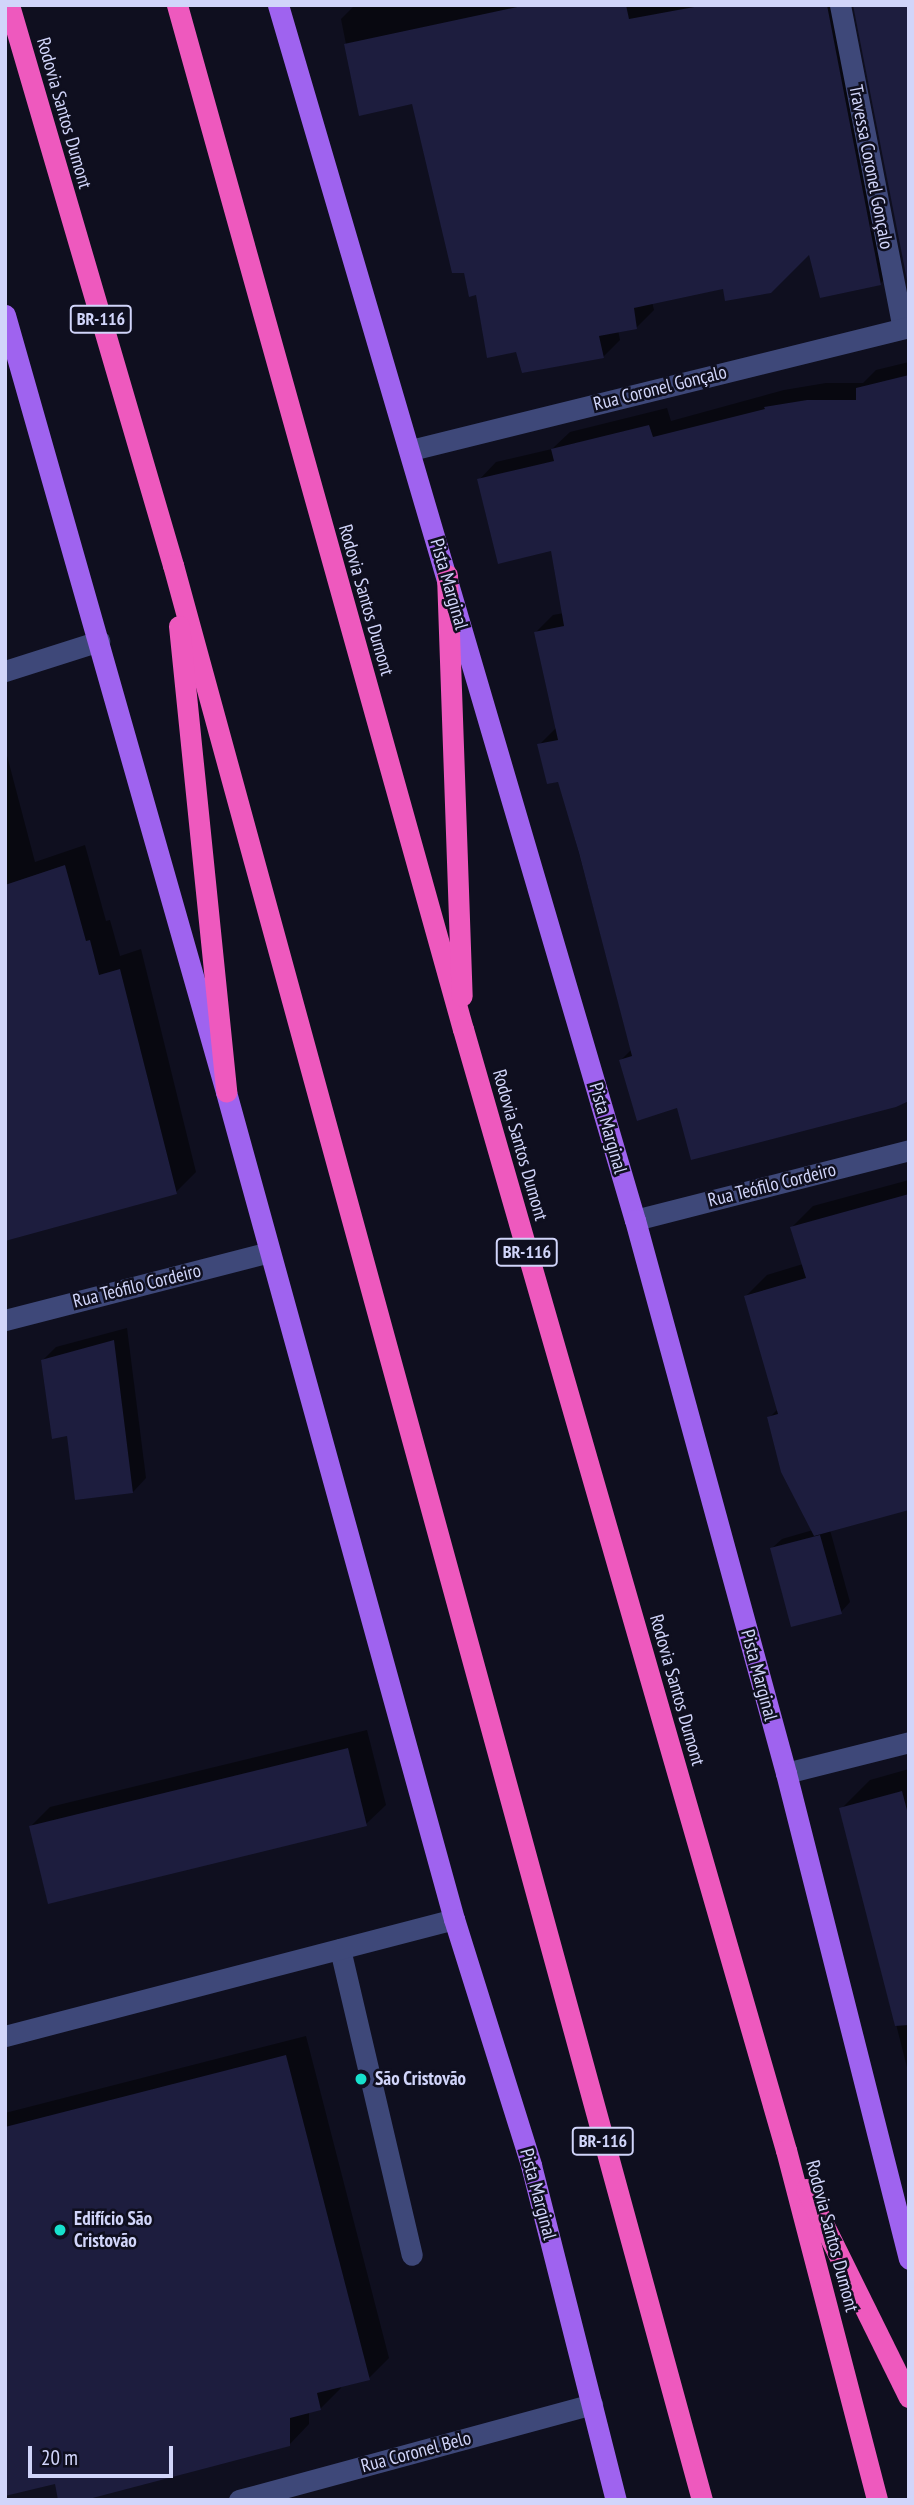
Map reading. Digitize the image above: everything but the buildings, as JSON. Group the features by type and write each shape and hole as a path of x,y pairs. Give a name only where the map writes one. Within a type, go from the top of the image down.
{"highway":[{"name":"Rodovia Santos Dumont","path":"9,5 173,565 701,2499"},
{"name":"Rodovia Santos Dumont","path":"177,5 463,1029 786,2150 877,2500"},
{"path":"173,565 226,1091"},
{"path":"447,575 463,1029"},
{"path":"786,2150 909,2397"}],"main road":[{"name":"Pista Marginal","path":"278,5 411,450 635,1220 786,1773 909,2259"},
{"name":"Pista Marginal","path":"5,315 226,1091 454,1919 531,2165 616,2500"}],"street":[{"name":"Travessa Coronel Gonçalo","path":"839,5 906,327"},
{"name":"Rua Coronel Gonçalo","path":"411,450 906,327"},
{"path":"5,671 99,641"},
{"name":"Rua Teófilo Cordeiro","path":"635,1220 909,1150"},
{"name":"Rua Teófilo Cordeiro","path":"5,1320 269,1252"},
{"path":"786,1773 909,1742"},
{"path":"5,2036 454,1919"},
{"path":"340,1949 412,2255"},
{"name":"Rua Coronel Belo","path":"239,2500 592,2404"}],"place":[{"name":"São Cristovão","path":"361,2079"},
{"name":"Edifício São Cristovão","path":"60,2230"}]}
